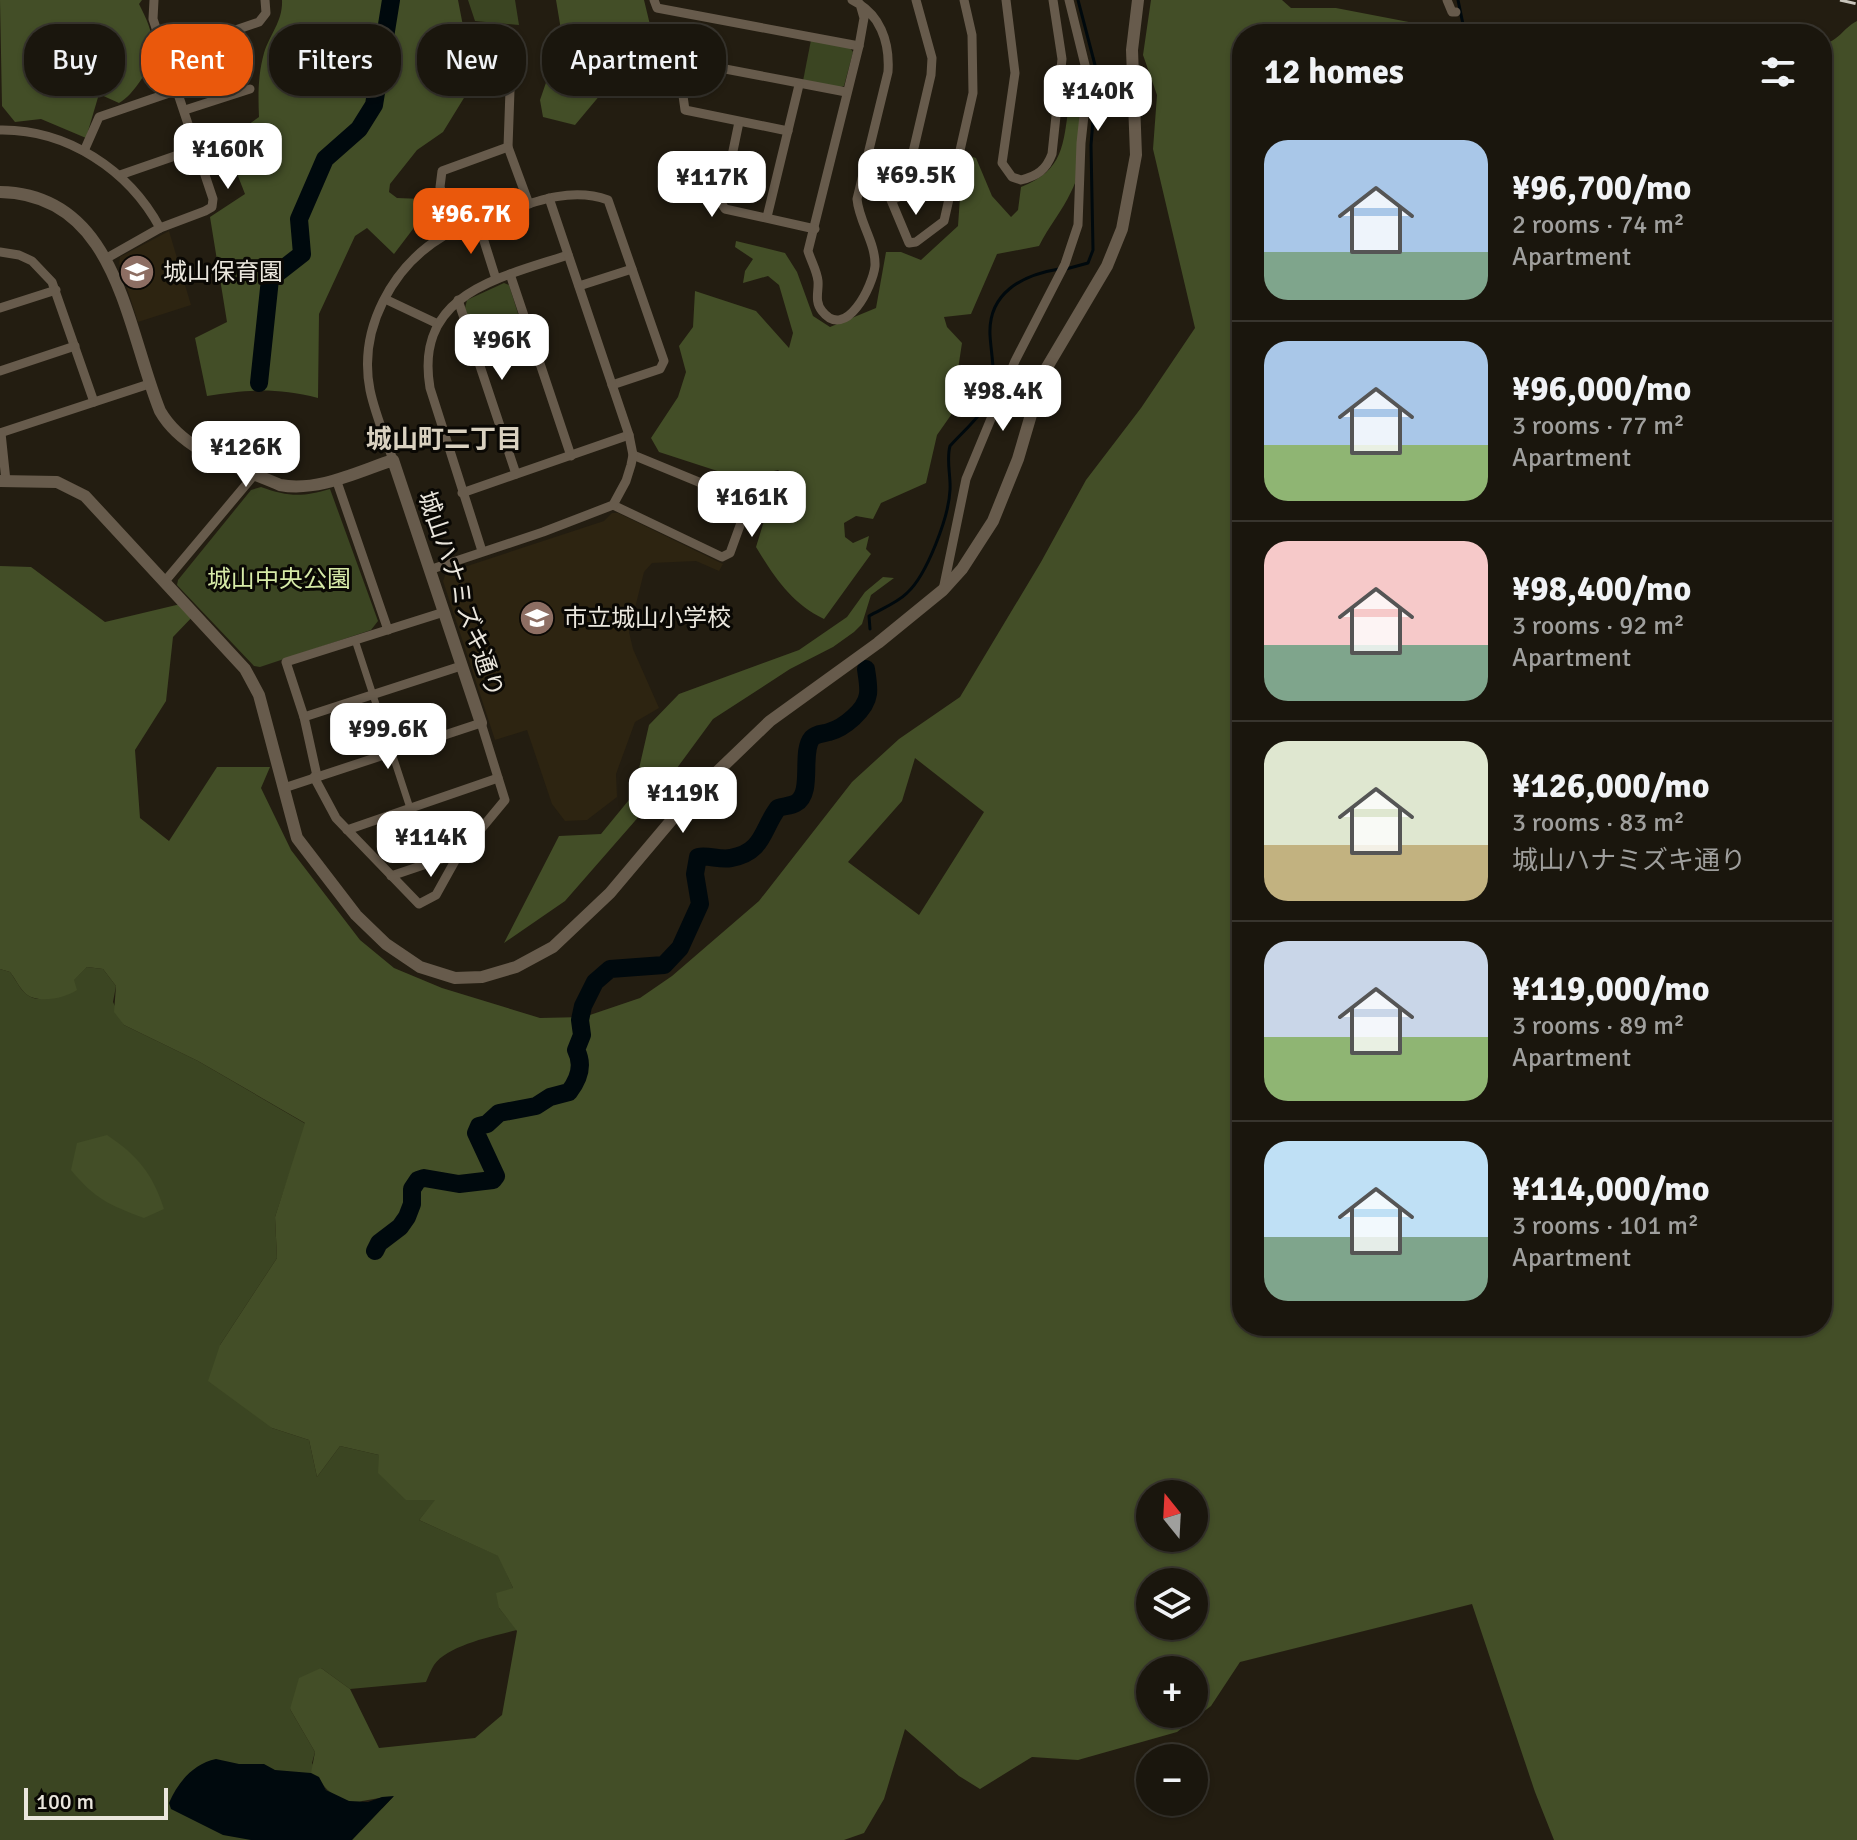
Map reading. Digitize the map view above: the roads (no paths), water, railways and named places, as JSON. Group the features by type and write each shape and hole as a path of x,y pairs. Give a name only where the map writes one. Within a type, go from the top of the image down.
{"street":[{"path":"154,0 155,24"},
{"path":"253,24 266,13 265,0"},
{"path":"654,0 657,8 859,46"},
{"path":"907,194 906,182 931,75 932,58 916,0"},
{"path":"953,175 891,200 909,243 916,242 944,221 973,93 972,35 964,0"},
{"path":"1006,0 1015,73 1002,163 1012,177 1021,180 1038,174 1048,165 1052,154 1062,59 1053,0"},
{"path":"943,590 966,479 1015,361 1065,264 1078,225 1087,88 1086,69 1069,0"},
{"path":"149,384 0,432 3,481 57,482 85,496 166,580 245,669 259,695 297,838 356,915 386,944 420,967 455,978 482,977 516,967 553,947 610,893 691,797 770,721 878,643 943,590 962,569 993,521 1018,459 1043,374 1107,266 1122,229 1136,155 1132,50 1138,0"},
{"path":"1447,0 1452,12 1456,12"},
{"path":"856,2 872,12 889,57 857,199 858,214 872,248 874,270 856,311 842,319 828,316 818,302 818,276 808,251 859,46 864,18 856,2"},
{"path":"788,131 685,110 678,60 846,92"},
{"path":"767,217 799,85"},
{"path":"84,151 99,117 160,96"},
{"path":"107,258 160,228 212,207 213,199 180,96"},
{"path":"185,110 228,96"},
{"path":"510,96 508,147 529,204"},
{"path":"739,122 722,204 725,209 815,229"},
{"path":"0,130 51,137 84,151 120,175 146,204 160,228"},
{"path":"455,229 440,187 442,171 508,147"},
{"path":"120,175 198,148"},
{"path":"0,192 25,194 58,207 84,227 107,258 149,384 160,411 175,432 203,451 280,485 294,488 317,485 393,460 370,389 368,370 369,344 376,316 385,299 409,262 455,229 558,195 597,196 608,200 664,361 660,369 612,385"},
{"path":"429,570 613,505 626,481 633,455 629,435 549,198"},
{"path":"478,222 496,279"},
{"path":"0,252 19,255 38,265 48,276 56,290 94,402"},
{"path":"482,551 428,377 429,350 438,324 458,300 496,279 568,255"},
{"path":"579,286 632,269"},
{"path":"510,274 571,456"},
{"path":"0,308 56,290"},
{"path":"385,299 438,324"},
{"path":"458,300 516,474"},
{"path":"0,371 75,346"},
{"path":"462,493 629,435"},
{"path":"613,505 722,557 730,553 746,509 740,499 633,455"},
{"name":"城山ハナミズキ通り","path":"393,460 481,723"},
{"path":"166,580 255,474"},
{"path":"336,479 388,630"},
{"path":"284,788 316,777 481,723 505,800 462,852 436,895 419,904 330,811 316,777 304,717 286,662 444,612"},
{"path":"355,640 410,808"},
{"path":"304,717 461,666"},
{"path":"347,830 498,778"},
{"path":"391,876 462,852"}],"waterway":[{"path":"259,383 270,279 302,254 299,219 325,159 359,129 374,105 391,0"},
{"path":"1066,269 1088,263 1093,250 1091,145 1095,65 1078,0"},
{"path":"1458,0 1463,24"},
{"path":"870,629 869,616 907,593 922,573 936,544 949,501 950,446 980,414 991,392 990,335 995,308 1001,297 1020,281 1059,269"},
{"path":"375,1251 379,1243 400,1227 407,1217 412,1204 412,1189 418,1180 424,1178 459,1184 493,1180 496,1176 476,1133 479,1126 487,1124 499,1113 536,1106 550,1097 569,1092 579,1072 580,1061 576,1050 582,1035 580,1020 583,1006 595,982 610,969 664,965 680,948 700,904 695,874 698,857 731,858 750,851 761,839 778,808 794,804 801,798 812,738 841,727 859,712 868,694 866,669"}],"railway":[{"path":"1840,0 1857,4"}],"place":[{"name":"城山保育園","path":"137,272"},
{"name":"市立城山小学校","path":"537,618"}],"district":[{"name":"城山町二丁目","path":"444,439"}],"park label":[{"name":"城山中央公園","path":"279,579"}]}
